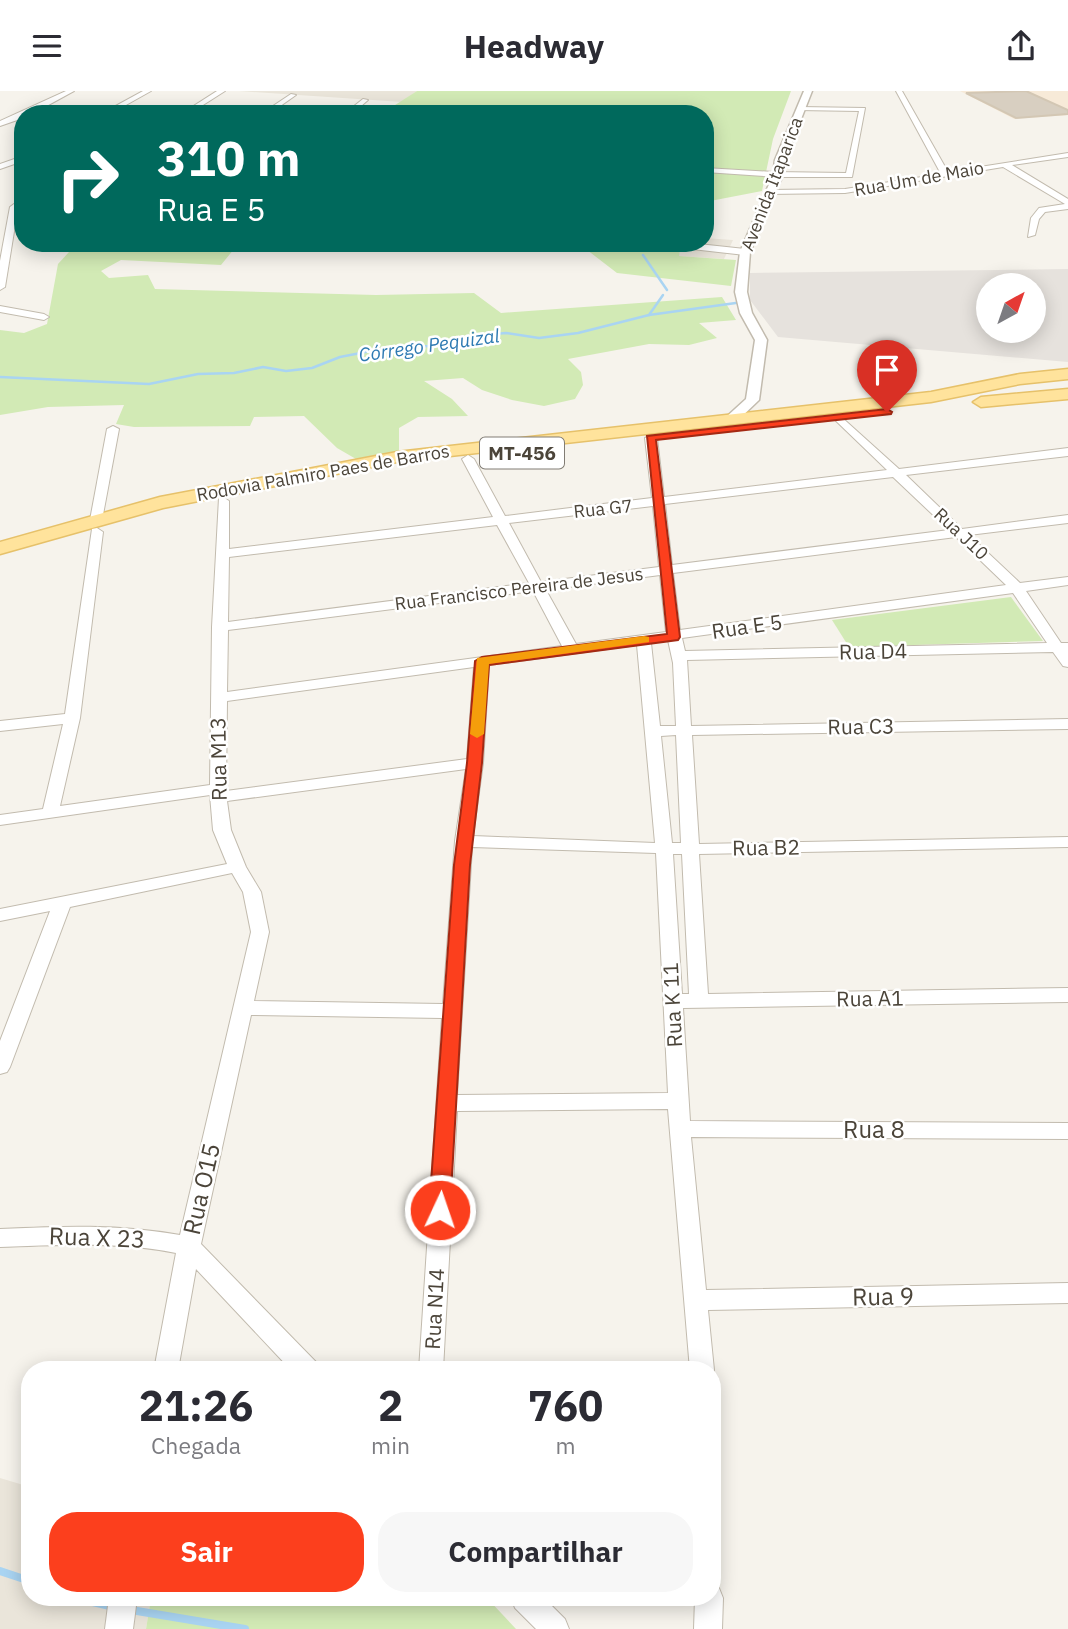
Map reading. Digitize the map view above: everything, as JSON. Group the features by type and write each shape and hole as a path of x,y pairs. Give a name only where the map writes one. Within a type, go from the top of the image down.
{"main road":[{"name":"Rodovia Palmiro Paes de Barros","path":"0,561 96,526 216,490 397,457 930,397 1020,379 1068,374"},
{"path":"1020,379 1026,388 1060,395"},
{"name":"Rodovia Palmiro Paes de Barros","path":"0,548 320,481 468,459 1060,395"}],"street":[{"path":"44,105 71,91"},
{"path":"121,105 148,91"},
{"path":"199,105 222,91"},
{"name":"Avenida Itaparica","path":"752,400 761,339 746,313 741,292 747,248 808,91"},
{"path":"899,91 946,174"},
{"path":"278,105 293,95"},
{"path":"359,105 365,100"},
{"path":"714,170 849,175 863,109 800,109"},
{"name":"Rua Um de Maio","path":"770,191 833,193 1068,155"},
{"path":"1004,164 1068,204"},
{"path":"1031,235 1035,218 1042,210 1068,204"},
{"path":"0,286 14,224"},
{"path":"714,242 747,248"},
{"path":"714,246 747,248"},
{"path":"0,309 44,317"},
{"path":"732,419 752,400 765,408 783,413"},
{"name":"Rua J10","path":"838,418 1017,588 1063,647 1068,663"},
{"path":"51,811 72,718 96,526 113,429"},
{"name":"Rua K 11","path":"651,438 678,656 699,1002"},
{"name":"Rua G7","path":"221,554 1068,452"},
{"path":"468,459 571,649"},
{"name":"Rua M13","path":"223,501 218,698 222,830 237,867 252,892 260,932 244,1008"},
{"name":"Rua Francisco Pereira de Jesus","path":"219,627 1068,519"},
{"name":"Rua E 5","path":"218,698 1068,581"},
{"name":"Rua K 11","path":"643,640 664,848 680,1129 701,1361"},
{"name":"Rua D4","path":"678,656 1063,647"},
{"name":"Rua N14","path":"431,1361 445,1103 464,841 475,763 482,661"},
{"path":"0,726 72,718"},
{"name":"Rua C3","path":"654,731 1068,724"},
{"path":"0,820 51,811 475,763"},
{"name":"Rua B2","path":"464,841 690,849 1068,842"},
{"path":"0,915 237,867"},
{"path":"0,1066 64,901"},
{"name":"Rua A1","path":"673,1001 1068,995"},
{"path":"244,1008 452,1011"},
{"name":"Rua O15","path":"168,1361 189,1245 244,1008"},
{"path":"445,1103 678,1101"},
{"name":"Rua 8","path":"680,1129 1068,1131"},
{"name":"Rua X 23","path":"0,1238 69,1235 130,1237 189,1245"},
{"path":"189,1245 299,1361"},
{"name":"Rua 9","path":"697,1300 1068,1293"},
{"path":"118,1629 122,1606"},
{"path":"533,1606 555,1629"},
{"path":"708,1629 709,1606"}],"shaded area":[{"path":"239,91 417,91 402,102"},
{"path":"960,91 1068,91 1068,115 1014,119"},
{"path":"714,239 733,240 724,259 678,256 679,252 714,252"},
{"path":"1068,269 1068,362 778,337 750,300 750,273"},
{"path":"0,1478 21,1484 21,1606 150,1606 146,1629 0,1629"}],"green space":[{"path":"417,91 791,91 773,139 762,191 714,200 714,105 395,105"},
{"path":"69,252 232,252 221,265 121,260 101,271 109,278 148,275 155,289 376,295 474,293 501,313 722,297 736,320 699,323 717,338 689,345 649,344 568,359 581,372 583,385 575,399 544,406 512,400 482,390 463,378 424,381 452,399 468,416 418,417 399,428 399,453 356,459 337,448 304,416 254,417 250,426 134,427 116,424 124,405 48,407 0,415 0,330 24,333 47,324 58,264"},
{"path":"590,252 680,252 679,256 736,260 731,286 617,273"},
{"path":"1011,597 1043,641 849,647 832,620"},
{"path":"150,1606 494,1606 516,1629 146,1629"}],"building":[{"path":"1026,91 1068,110 1068,114 1016,118 966,93"}],"waterway":[{"name":"Córrego Pequizal","path":"643,255 667,290"},
{"name":"Córrego Pequizal","path":"649,315 663,295"},
{"name":"Córrego Pequizal","path":"649,315 743,302"},
{"name":"Córrego Pequizal","path":"0,377 149,384 198,374 234,373 263,367 286,371 312,368 340,357 386,348 430,346 471,336 506,333 539,338 578,333 649,315"},
{"path":"0,1571 21,1578"},
{"path":"110,1606 114,1607"},
{"path":"131,1610 245,1629"}],"slow traffic":[{"path":"477,734 482,661 644,640"}],"route":[{"path":"440,1210 462,865 475,763 482,661 674,637 651,438 887,412"}]}
